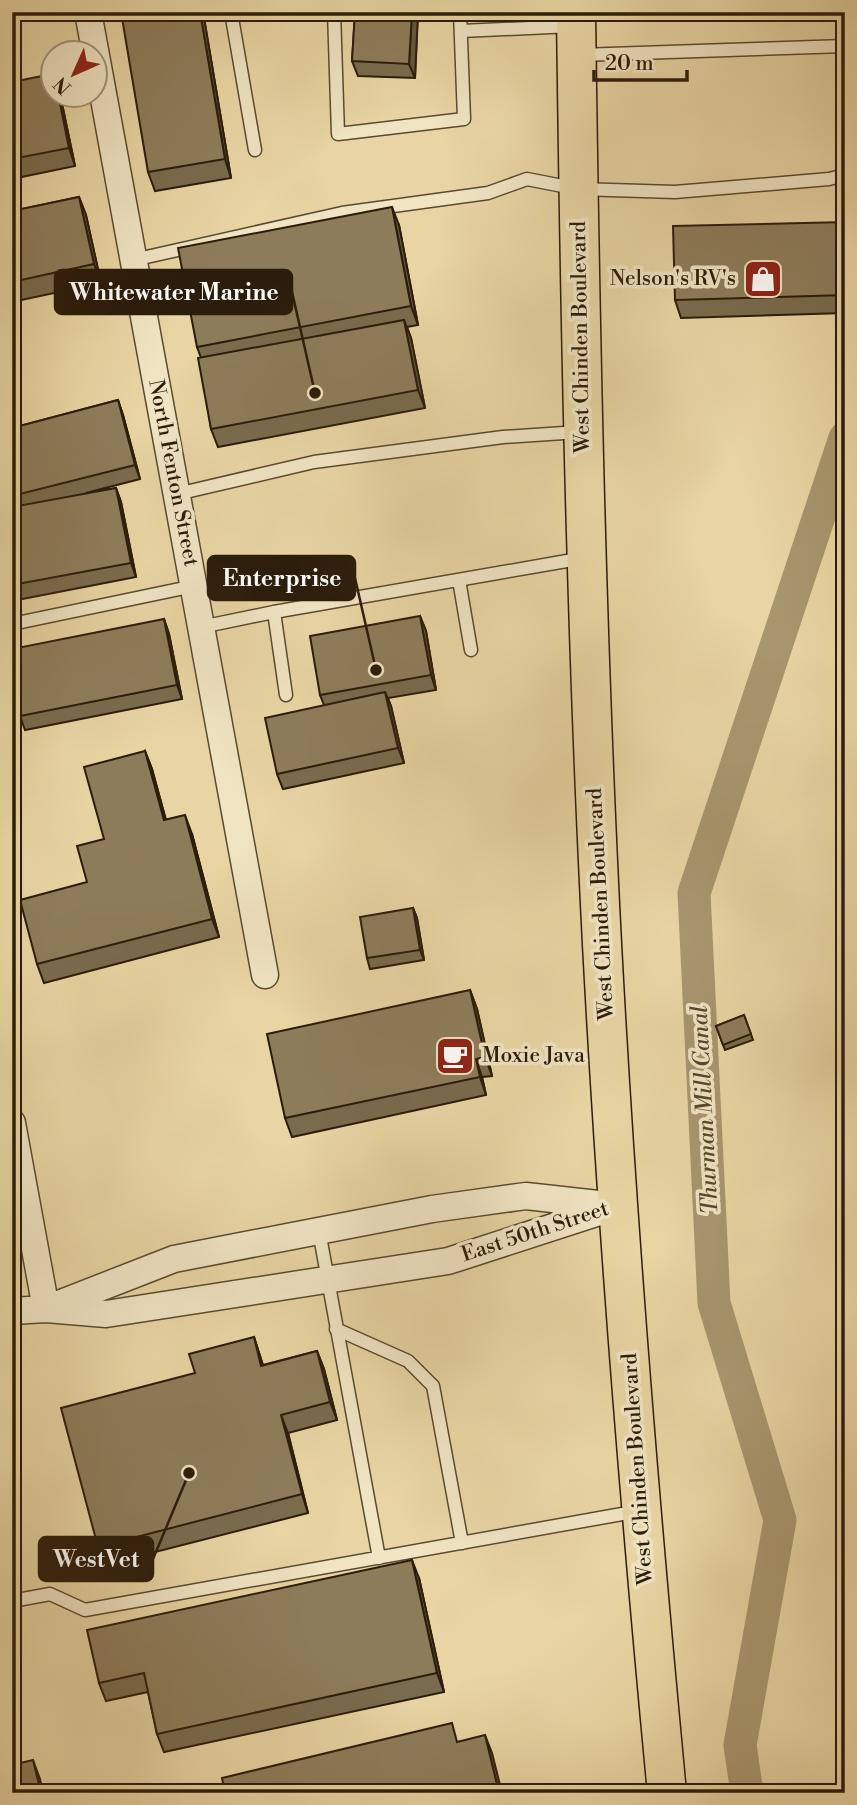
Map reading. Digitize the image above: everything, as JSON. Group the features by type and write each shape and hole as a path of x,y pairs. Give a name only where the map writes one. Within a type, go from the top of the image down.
{"main road":[{"name":"West Chinden Boulevard","path":"576,31 583,432 599,874 618,1206 641,1511 667,1793"}],"street":[{"name":"North Fenton Street","path":"88,12 265,975"},
{"path":"12,1124 46,1309"},
{"name":"East 50th Street","path":"46,1309 174,1259 432,1209 526,1196 618,1206"},
{"name":"East 50th Street","path":"12,1311 46,1309 106,1314 448,1261 618,1206"}],"lane":[{"path":"231,12 255,150"},
{"path":"334,12 338,134 464,119 460,12"},
{"path":"461,31 576,31 845,46"},
{"path":"133,260 342,213 488,193 527,179 578,189 675,192 829,180 845,175"},
{"path":"177,494 314,462 503,437 583,432"},
{"path":"201,627 588,558"},
{"path":"459,580 471,650"},
{"path":"12,624 194,586"},
{"path":"274,612 286,695"},
{"path":"319,1231 379,1558"},
{"path":"336,1329 408,1361 433,1386 462,1543"},
{"path":"12,1601 50,1594 85,1611 641,1511"}],"building":[{"path":"121,12 200,12 225,159 148,172"},
{"path":"355,12 412,12 409,64 352,61"},
{"path":"38,77 38,108 61,108 69,148 12,159 12,82"},
{"path":"79,197 94,264 12,282 12,211"},
{"path":"392,207 411,306 197,347 178,248"},
{"name":"Nelson's RV's","path":"845,222 845,295 675,300 673,226"},
{"path":"404,320 418,390 211,429 198,358"},
{"path":"118,400 135,465 12,496 12,428"},
{"path":"116,488 131,563 12,585 12,507"},
{"path":"420,616 431,675 320,695 310,636"},
{"path":"164,619 177,685 20,716 12,679 12,649"},
{"path":"385,692 398,748 277,774 265,718"},
{"path":"145,751 164,820 185,815 212,919 37,964 20,900 87,882 77,846 104,839 84,767"},
{"path":"413,908 420,950 367,958 360,917"},
{"path":"470,990 485,1057 476,1059 480,1077 285,1118 267,1034"},
{"path":"744,1015 751,1034 723,1045 716,1026"},
{"path":"254,1337 261,1366 317,1351 330,1402 281,1415 302,1494 98,1547 61,1408 195,1373 189,1354"},
{"path":"412,1560 437,1673 157,1734 144,1673 99,1683 87,1630"},
{"path":"452,1723 457,1742 485,1735 499,1793 225,1793 222,1778"},
{"path":"33,1760 41,1793 12,1793 12,1765"}],"waterway":[{"name":"Thurman Mill Canal","path":"747,1793 740,1745 780,1520 714,1303 694,893 845,438"}],"place":[{"name":"Nelson's RV's","path":"763,279"},
{"name":"Whitewater Marine","path":"315,393"},
{"name":"Enterprise","path":"376,670"},
{"name":"Moxie Java","path":"455,1056"},
{"name":"WestVet","path":"189,1473"}]}
